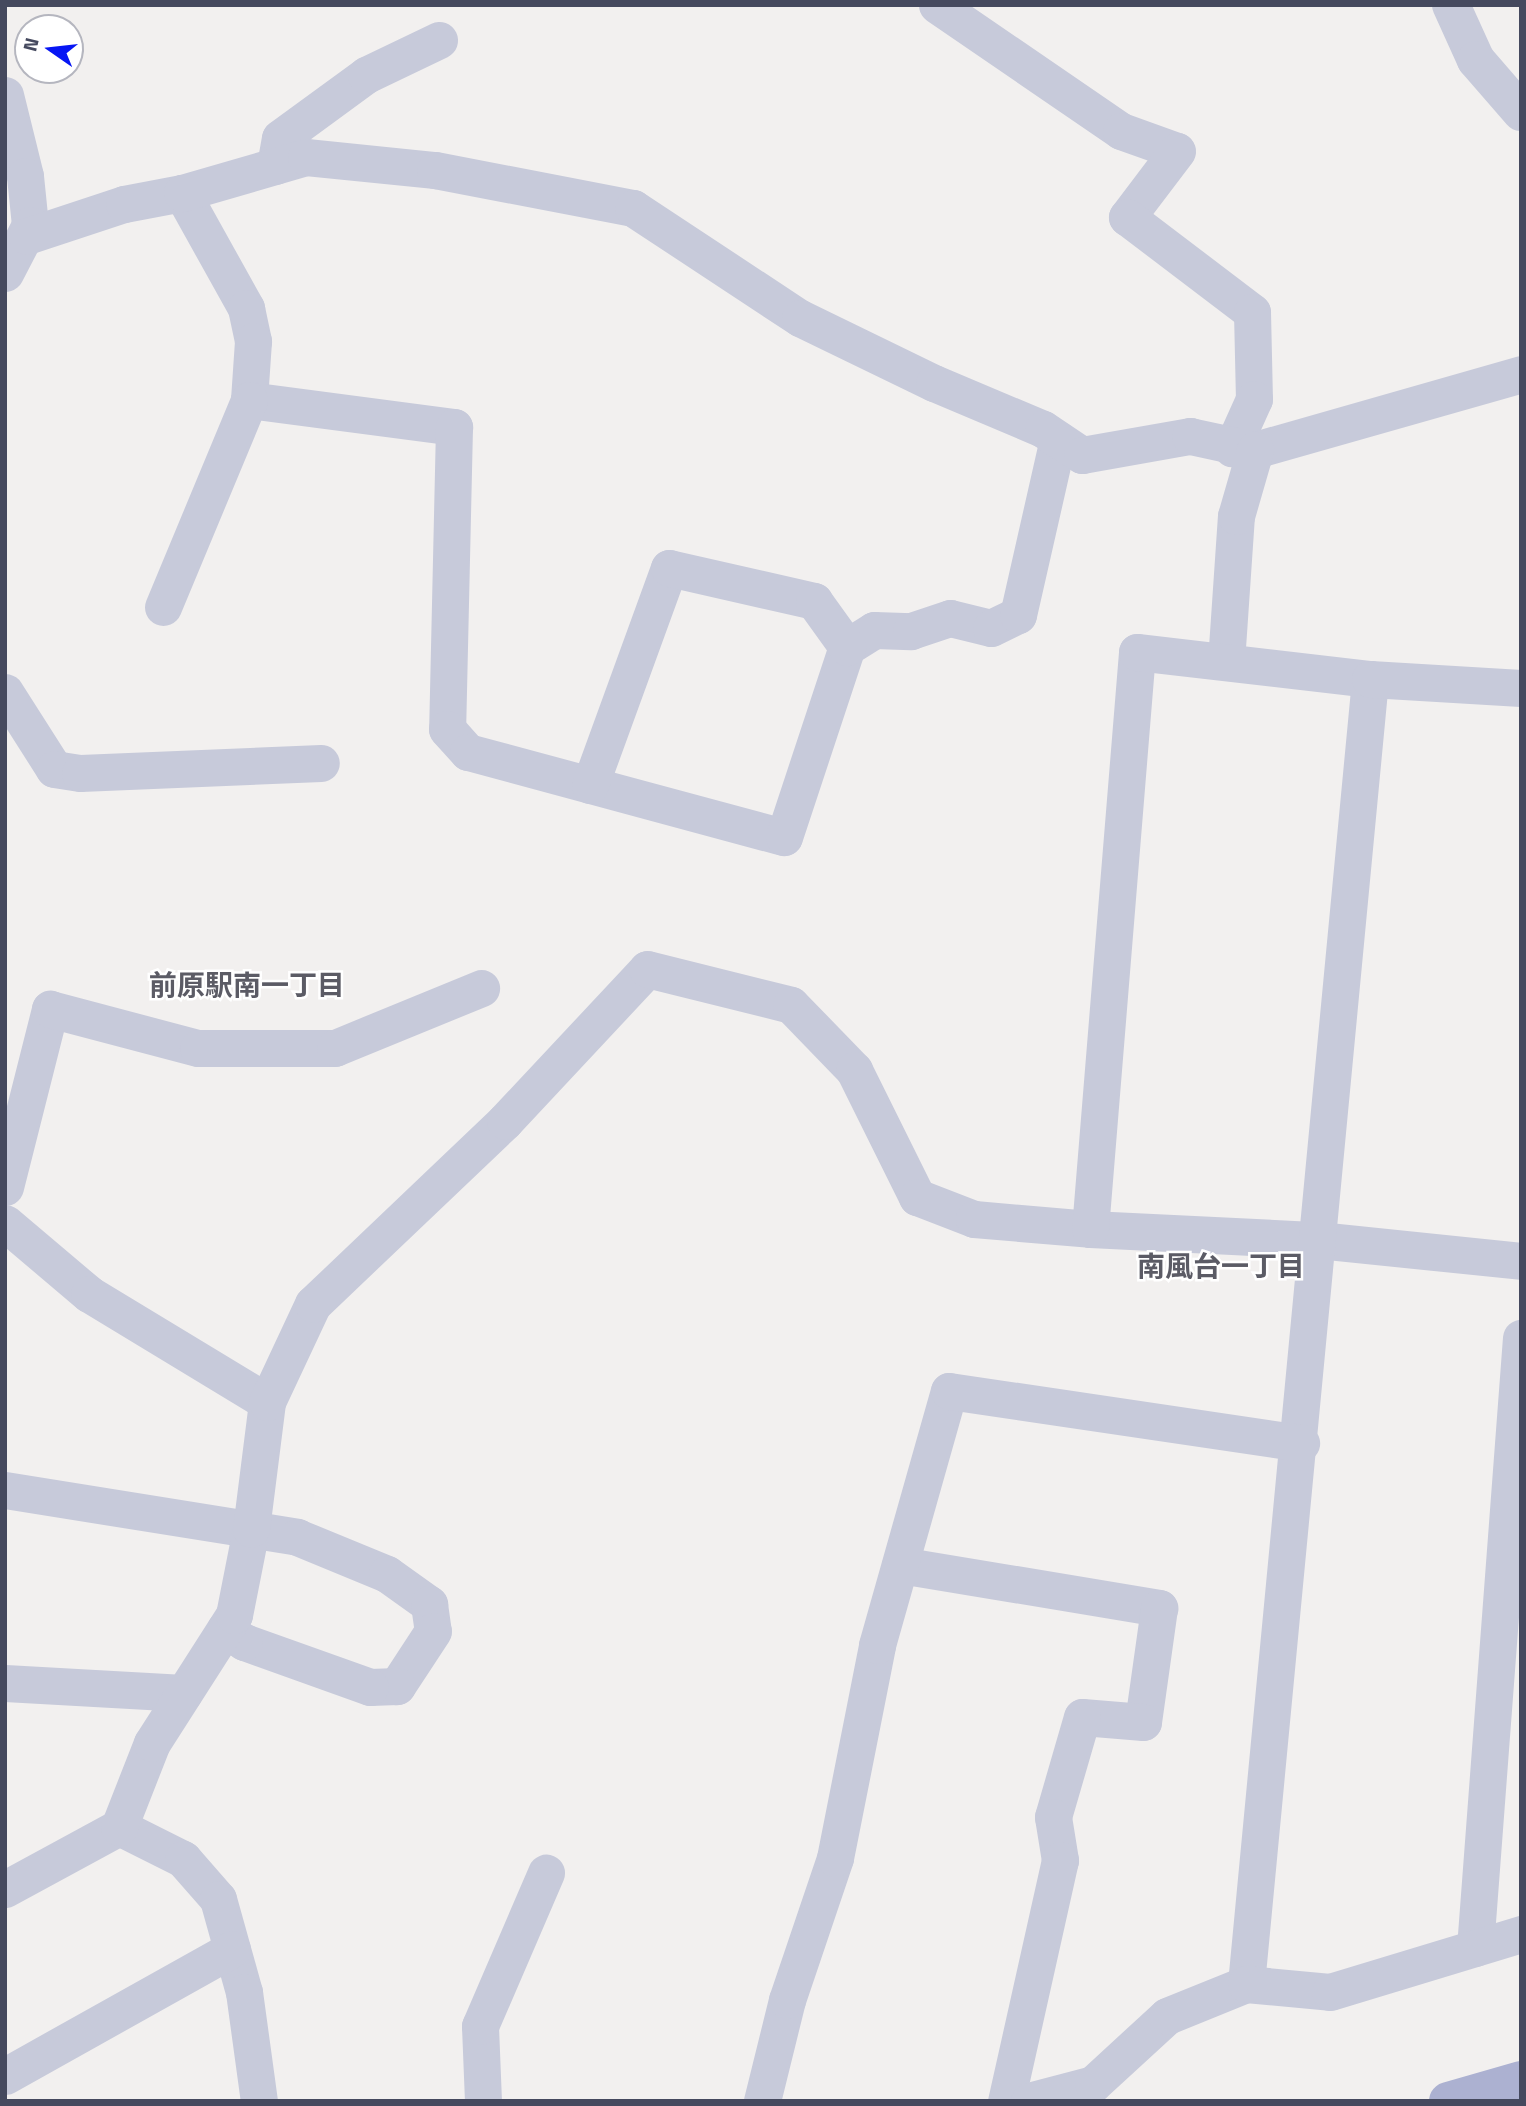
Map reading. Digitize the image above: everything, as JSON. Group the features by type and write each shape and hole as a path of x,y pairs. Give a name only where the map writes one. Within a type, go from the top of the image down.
{"main road":[{"path":"1448,2101 1521,2080"}],"street":[{"path":"937,5 1121,131 1177,151 1127,217 1252,312 1254,399 1243,449 1226,662"},
{"path":"1451,5 1476,60 1521,112"},
{"path":"275,166 279,138 366,75 439,40"},
{"path":"5,95 25,176 27,236 5,273"},
{"path":"27,236 124,204 182,193 306,157 435,170 633,208 800,318 1058,439 1082,455 1190,436 1243,449 1521,374"},
{"path":"163,607 249,400 253,341 246,308 182,193"},
{"path":"249,400 454,427 447,729 468,752 784,837 847,647 874,630 911,631 950,618 991,628 1018,615 1058,439"},
{"path":"590,785 668,568 814,601 847,647"},
{"path":"1090,1229 1137,652 1370,679 1521,688"},
{"path":"1246,1984 1301,1443 1370,679"},
{"path":"5,692 54,769 80,773 321,763"},
{"path":"5,1889 119,1827 152,1743 234,1615 251,1528 267,1402 313,1304 505,1121 647,969 791,1005 854,1070 917,1197 974,1219 1090,1229 1318,1240 1521,1261"},
{"path":"5,1187 50,1009 198,1048 335,1048 481,988"},
{"path":"5,1223 89,1294 267,1402"},
{"path":"1475,1948 1521,1338"},
{"path":"762,2101 787,2000 835,1858 877,1645 950,1391 1301,1443"},
{"path":"5,1490 297,1537 387,1574 429,1604 433,1631 397,1686 370,1687 244,1642 225,1629"},
{"path":"900,1565 1159,1608 1143,1722 1082,1717 1053,1817 1059,1860 1006,2101"},
{"path":"5,1683 184,1693"},
{"path":"119,1827 183,1859 218,1899 244,1992 259,2101"},
{"path":"483,2101 480,2026 546,1873"},
{"path":"1029,2101 1093,2084 1167,2016 1246,1984 1330,1992 1521,1934"},
{"path":"5,2076 232,1949"},
{"path":"5,2092 11,2101"}],"district":[{"name":"前原駅南一丁目","path":"247,985"},
{"name":"南風台一丁目","path":"1221,1266"}]}
